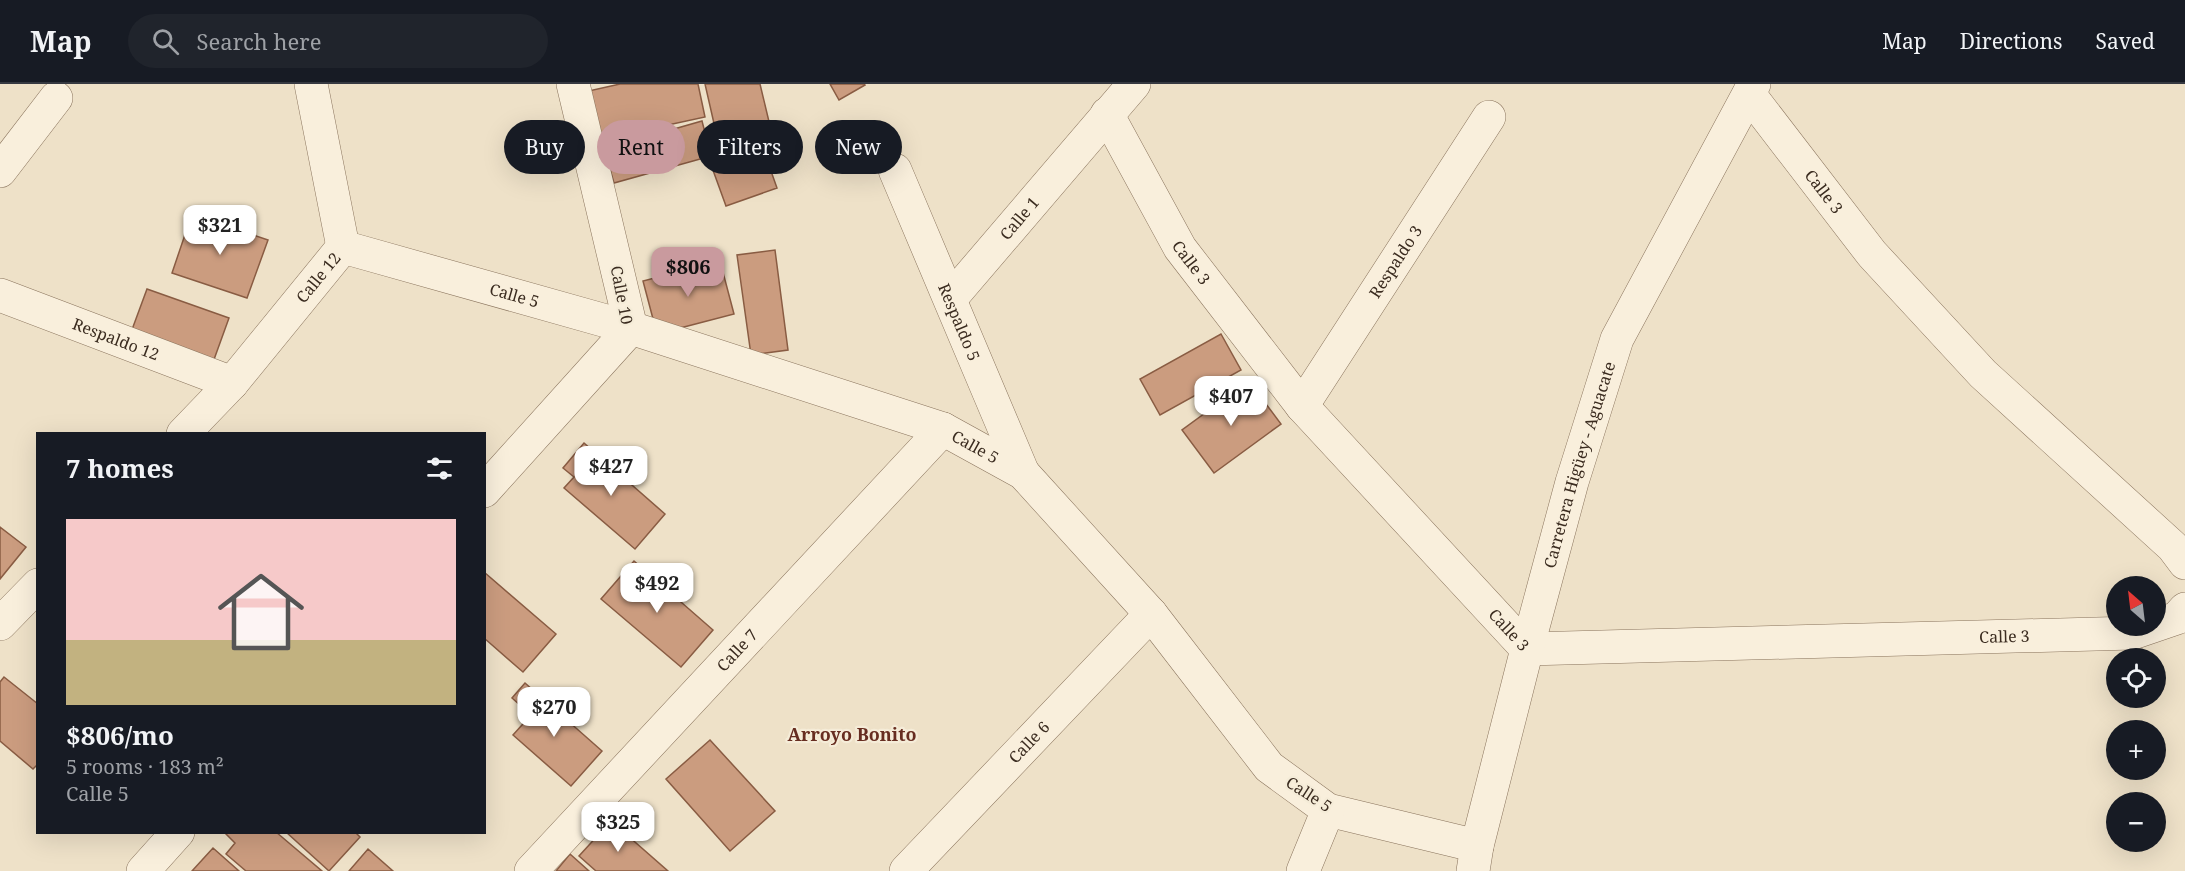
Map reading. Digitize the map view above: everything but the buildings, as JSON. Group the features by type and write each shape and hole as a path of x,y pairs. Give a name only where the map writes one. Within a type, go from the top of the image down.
{"street":[{"name":"Calle 12","path":"185,432 232,383 343,247 311,84"},
{"name":"Calle 10","path":"486,489 631,328 573,84"},
{"name":"Calle 1","path":"951,298 1134,84"},
{"name":"Calle 3","path":"1752,89 1872,255 1992,382 2173,547 2185,563"},
{"name":"Carretera Higüey - Aguacate","path":"1475,858 1527,649 1572,482 1617,339 1752,89"},
{"path":"0,171 56,98"},
{"name":"Calle 3","path":"1107,114 1180,248 1302,406 1527,649 2133,633 2177,618 2185,609"},
{"name":"Respaldo 3","path":"1302,406 1489,117"},
{"name":"Respaldo 5","path":"897,174 951,298 1023,474"},
{"name":"Calle 5","path":"343,247 631,328 943,429 1023,474 1151,614 1269,767 1328,810 1475,858"},
{"name":"Respaldo 12","path":"0,295 232,383"},
{"name":"Calle 7","path":"531,871 943,429"},
{"path":"0,624 36,587"},
{"name":"Calle 6","path":"906,871 1151,614"},
{"path":"1302,871 1328,810"},
{"path":"143,871 176,834"}],"district":[{"name":"Arroyo Bonito","path":"852,735"}]}
